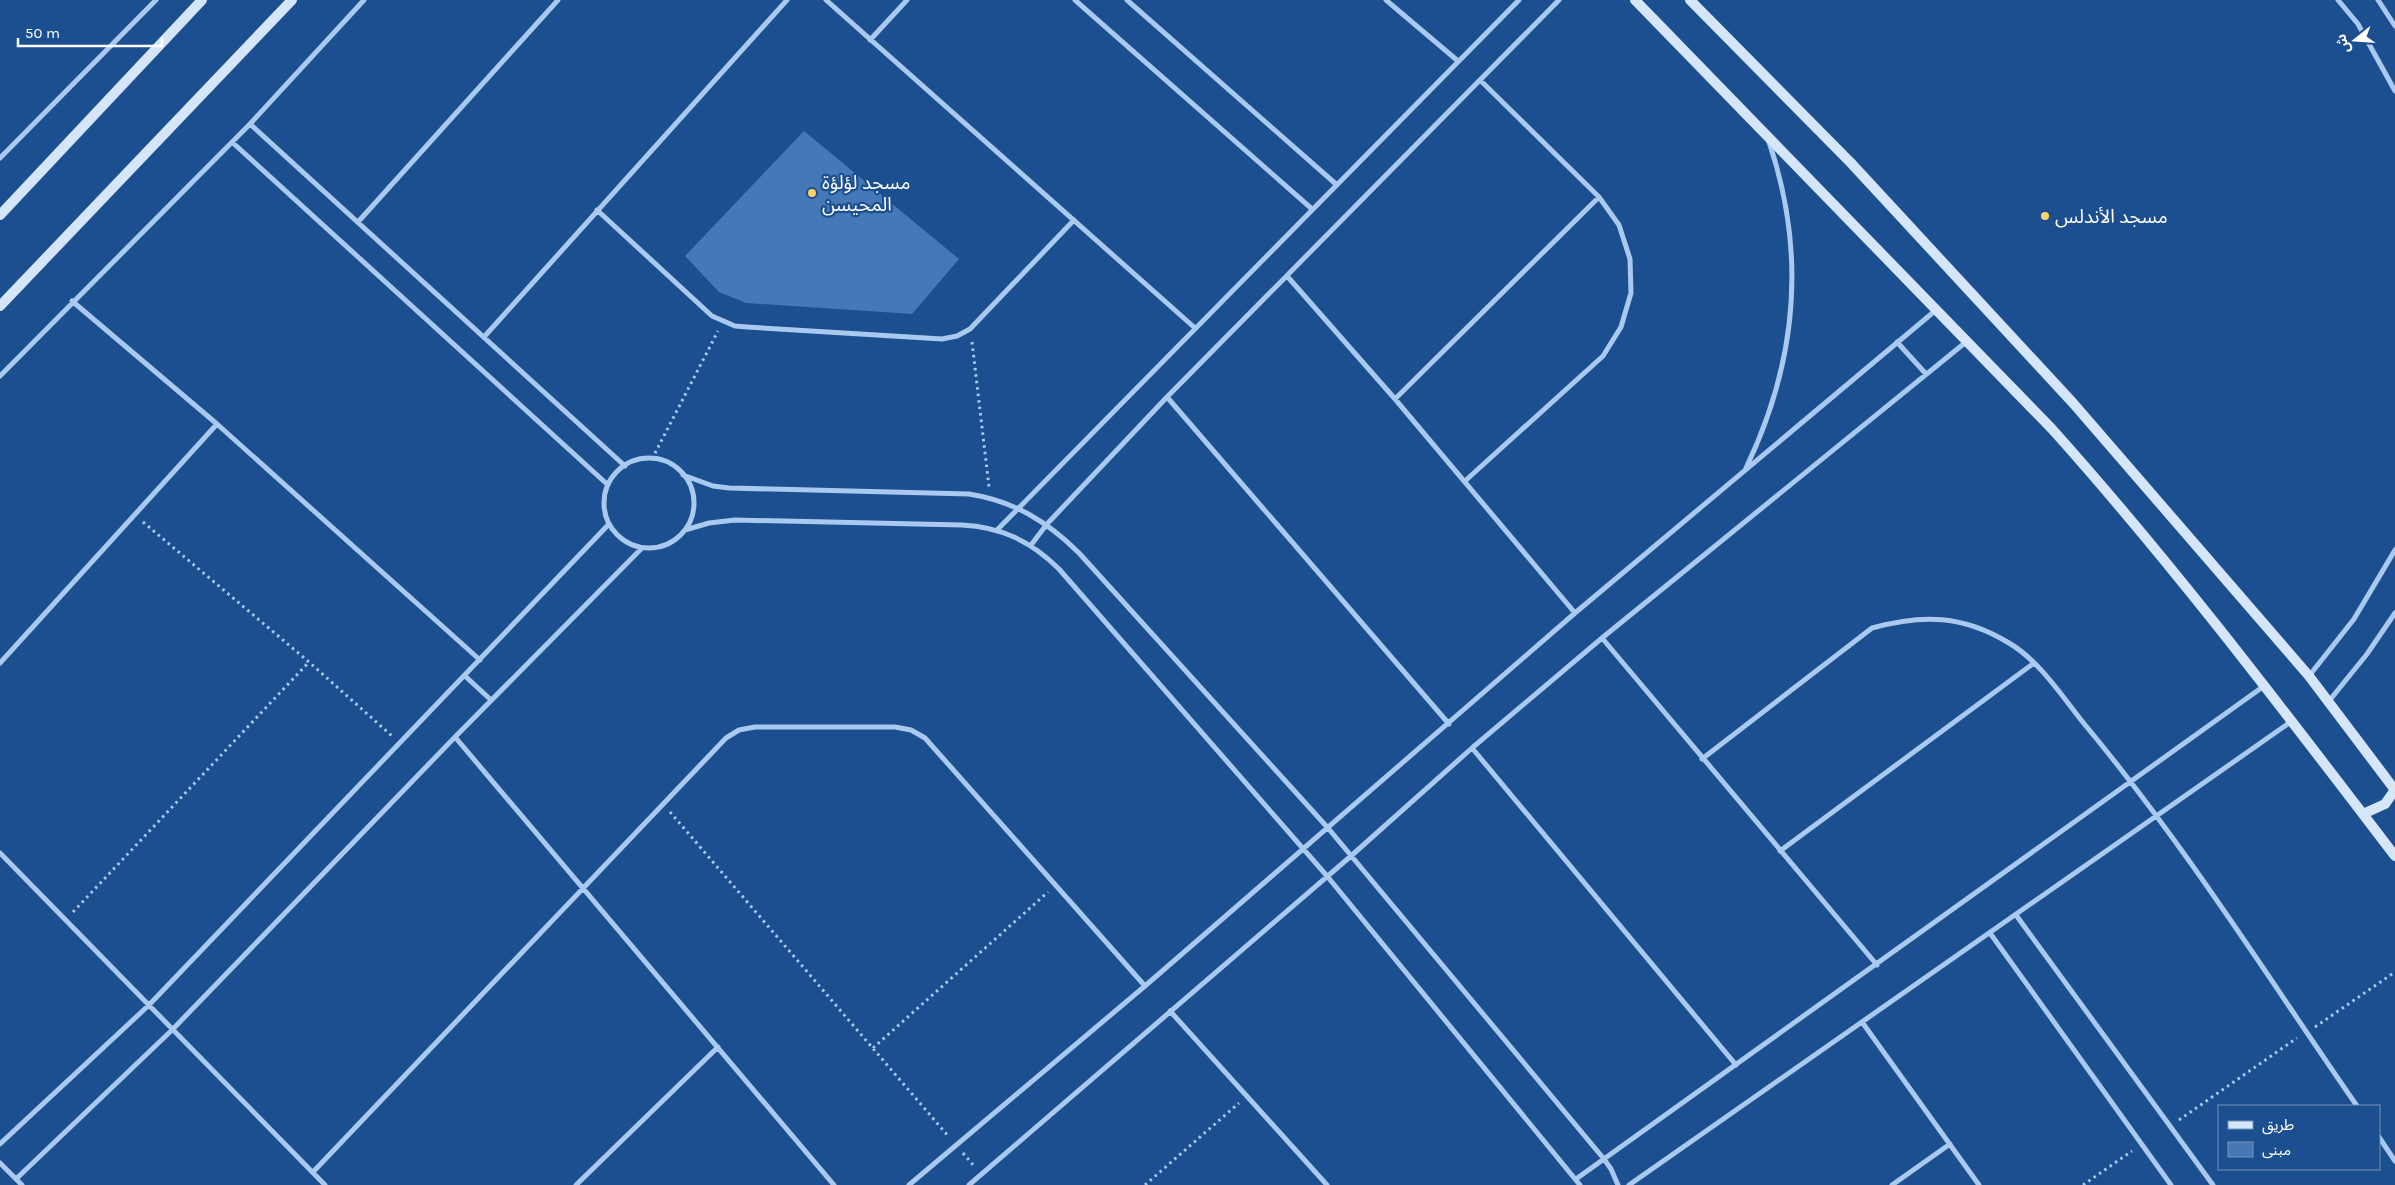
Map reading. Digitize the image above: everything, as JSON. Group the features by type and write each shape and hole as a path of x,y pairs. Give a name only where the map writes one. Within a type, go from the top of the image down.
{"street":[{"path":"0,158 156,0"},
{"path":"0,215 202,0"},
{"path":"0,306 292,0"},
{"path":"0,376 72,301 250,124 364,0"},
{"path":"358,222 558,0"},
{"path":"484,337 787,0"},
{"path":"826,0 1195,328"},
{"path":"870,40 907,0"},
{"path":"1075,0 1312,209"},
{"path":"1127,0 1336,185"},
{"path":"1386,0 1458,62"},
{"path":"997,530 1519,0"},
{"path":"1031,545 1047,524 1167,398 1559,0"},
{"path":"1635,0 2052,429 2190,590 2395,856"},
{"path":"1690,0 1851,164 2073,403 2309,676 2395,790 2385,804 2363,814"},
{"path":"2338,0 2358,24 2395,91"},
{"path":"2378,0 2395,26"},
{"path":"1465,481 1603,356 1621,326 1631,293 1630,258 1619,226 1599,197 1480,80"},
{"path":"250,124 625,466"},
{"path":"1745,471 1761,435 1779,384 1791,314 1792,259 1790,228 1777,166 1767,137"},
{"path":"232,142 608,485"},
{"path":"1395,399 1599,197"},
{"path":"597,210 712,316 723,322 747,328 942,339 957,336 970,329 1074,220"},
{"path":"1287,276 1395,399 1575,613"},
{"path":"72,301 217,424 480,660"},
{"path":"909,1185 1145,986 1575,613 1936,310"},
{"path":"1897,342 1926,374"},
{"path":"969,1185 1170,1010 1352,856 1472,748 1602,638 1966,342"},
{"path":"1167,398 1449,724"},
{"path":"0,663 217,424"},
{"path":"683,475 693,497 693,509 690,520 684,530 666,545 654,548 642,548 619,537 609,524 604,504 608,485 615,474 633,461 652,459 664,461 683,475 713,486 728,488 970,494 990,497 1020,508 1047,524 1079,553 1328,828 1604,1159 1618,1185"},
{"path":"684,530 709,523 735,520 962,525 997,530 1031,545 1059,569 1304,849 1580,1185"},
{"path":"0,1144 149,1005 609,524"},
{"path":"16,1179 172,1030 491,700 642,548"},
{"path":"2309,676 2354,619 2395,550"},
{"path":"2329,701 2367,654 2395,613"},
{"path":"1702,759 1872,628 1900,620 1958,621 2012,644 2034,663 2133,782 2356,1105"},
{"path":"1602,638 1877,965"},
{"path":"1780,851 2034,663"},
{"path":"465,676 491,700"},
{"path":"1576,1179 2133,782 2264,686"},
{"path":"1629,1185 2157,817 2292,720"},
{"path":"313,1172 663,803 726,738 739,730 755,727 895,727 911,730 925,738 1057,884 1145,986"},
{"path":"455,737 584,887 834,1185"},
{"path":"1472,748 1736,1066"},
{"path":"0,853 325,1185"},
{"path":"2016,915 2213,1185"},
{"path":"1990,933 2171,1185"},
{"path":"1170,1010 1327,1185"},
{"path":"1862,1022 1979,1185"},
{"path":"576,1185 718,1047"},
{"path":"2380,1138 2395,1161"},
{"path":"1892,1185 1950,1144"},
{"path":"0,1163 22,1185"}],"path":[{"path":"652,459 723,322"},
{"path":"970,329 990,497"},
{"path":"134,515 309,662 400,744"},
{"path":"66,920 309,662"},
{"path":"663,803 981,1174"},
{"path":"873,1048 1057,884"},
{"path":"2170,1126 2395,972"},
{"path":"1145,1185 1247,1096"},
{"path":"2083,1185 2142,1145"}],"building":[{"name":"مسجد لؤلؤة المحيسن","path":"804,131 959,259 912,314 746,303 719,292 685,256"}],"place":[{"name":"مسجد لؤلؤة المحيسن","path":"812,193"},
{"name":"مسجد الأندلس","path":"2045,216"}]}
